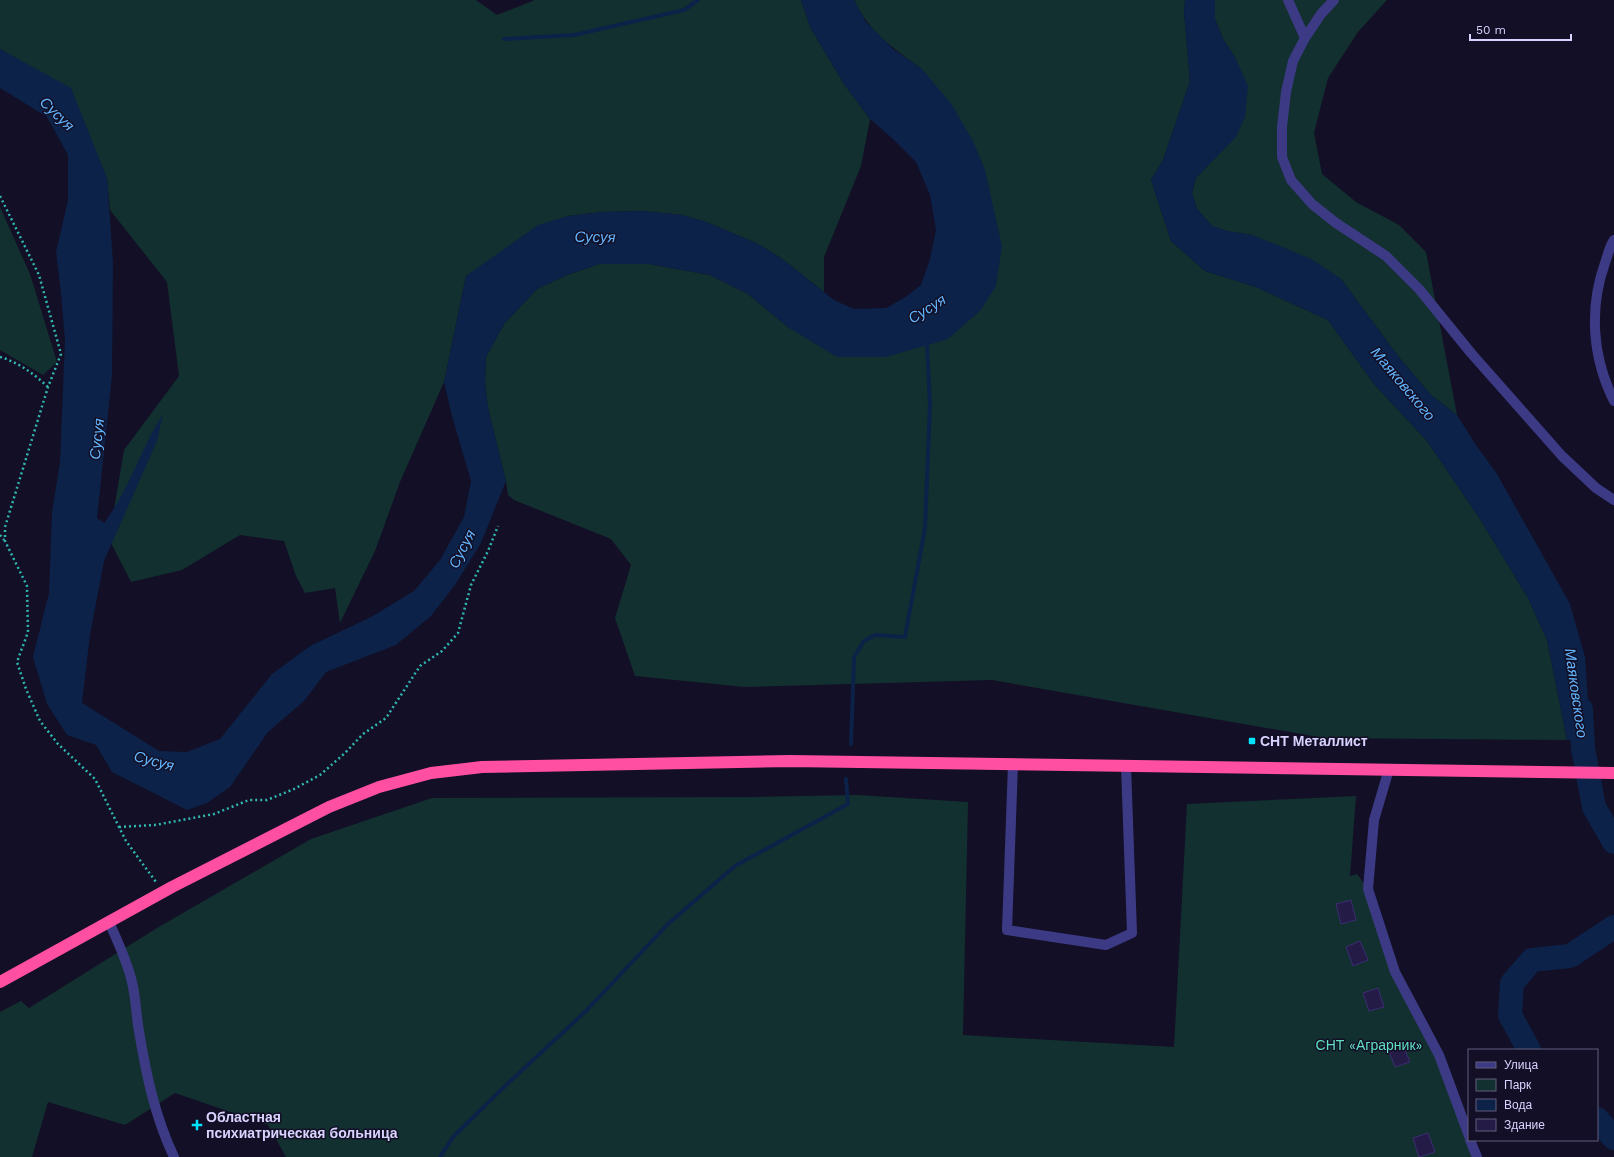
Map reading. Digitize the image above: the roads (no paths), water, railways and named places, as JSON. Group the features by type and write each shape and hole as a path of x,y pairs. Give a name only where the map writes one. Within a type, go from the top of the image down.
{"highway":[{"path":"0,982 163,892 329,807 379,787 431,773 482,767 790,761 1614,773"}],"street":[{"path":"1288,0 1305,38"},
{"path":"1334,0 1321,14 1305,38 1293,61 1286,92 1282,127 1282,157 1291,180 1312,204 1336,223 1386,256 1419,289 1471,353 1562,456 1596,488 1614,500"},
{"path":"1614,240 1599,279 1594,316 1598,355 1614,401"},
{"path":"1013,764 1007,930 1106,945 1132,933 1126,766"},
{"path":"1389,769 1374,820 1368,889 1395,972 1439,1056 1468,1133"},
{"path":"109,922 122,949 132,984 150,1090 164,1136 174,1157"},
{"path":"1470,1141 1477,1157"}],"water":[{"name":"Сусуя","path":"801,0 854,0 866,22 893,49 922,69 952,105 973,141 985,170 1002,246 996,286 980,311 948,339 886,357 837,357 789,328 748,294 710,275 649,264 599,264 567,275 537,289 504,324 486,357 485,383 488,408 506,481 481,543 455,585 431,616 396,645 326,672 304,701 268,732 230,787 207,803 187,810 112,772 96,745 67,735 47,704 33,657 49,593 52,512 60,462 65,340 56,252 68,200 68,155 47,117 0,88 0,49 71,88 107,178 113,262 112,375 97,518 104,523 121,497 155,427 163,414 157,441 104,561 90,635 82,703 159,751 187,752 220,739 272,674 310,646 371,617 414,591 440,560 464,517 471,481 452,416 444,382 466,276 538,225 568,216 602,212 642,211 682,215 706,222 756,243 781,258 834,300 854,309 886,308 904,298 921,285 930,259 936,230 930,195 916,162 870,119 844,84 810,27"},
{"path":"1185,0 1215,0 1215,19 1223,39 1235,57 1248,86 1245,117 1236,137 1196,178 1192,193 1197,209 1212,226 1227,231 1252,235 1285,248 1313,260 1341,279 1398,356 1431,395 1457,415 1497,474 1570,604 1585,657 1591,741 1567,740 1547,640 1528,598 1480,519 1427,441 1374,384 1328,320 1256,287 1205,271 1171,241 1151,180 1163,160 1190,81 1184,12"}],"waterway":[{"path":"504,39 574,35 684,10 698,0"},
{"path":"851,744 854,657 864,641 875,635 905,637 925,528 930,405 927,345 924,342"},
{"name":"Маяковского","path":"1581,709 1583,748 1594,807 1614,842"},
{"path":"440,1157 453,1137 505,1086 586,1011 668,924 735,866 848,804 846,779"},
{"name":"Маяковского","path":"1528,1049 1510,1015 1512,983 1532,960 1570,956 1614,927"},
{"name":"Маяковского","path":"1598,1120 1614,1138"}],"place":[{"name":"СНТ Металлист","path":"1252,741"},
{"name":"Областная психиатрическая больница","path":"197,1125"}],"park label":[{"name":"СНТ «Аграрник»","path":"1369,1045"}]}
